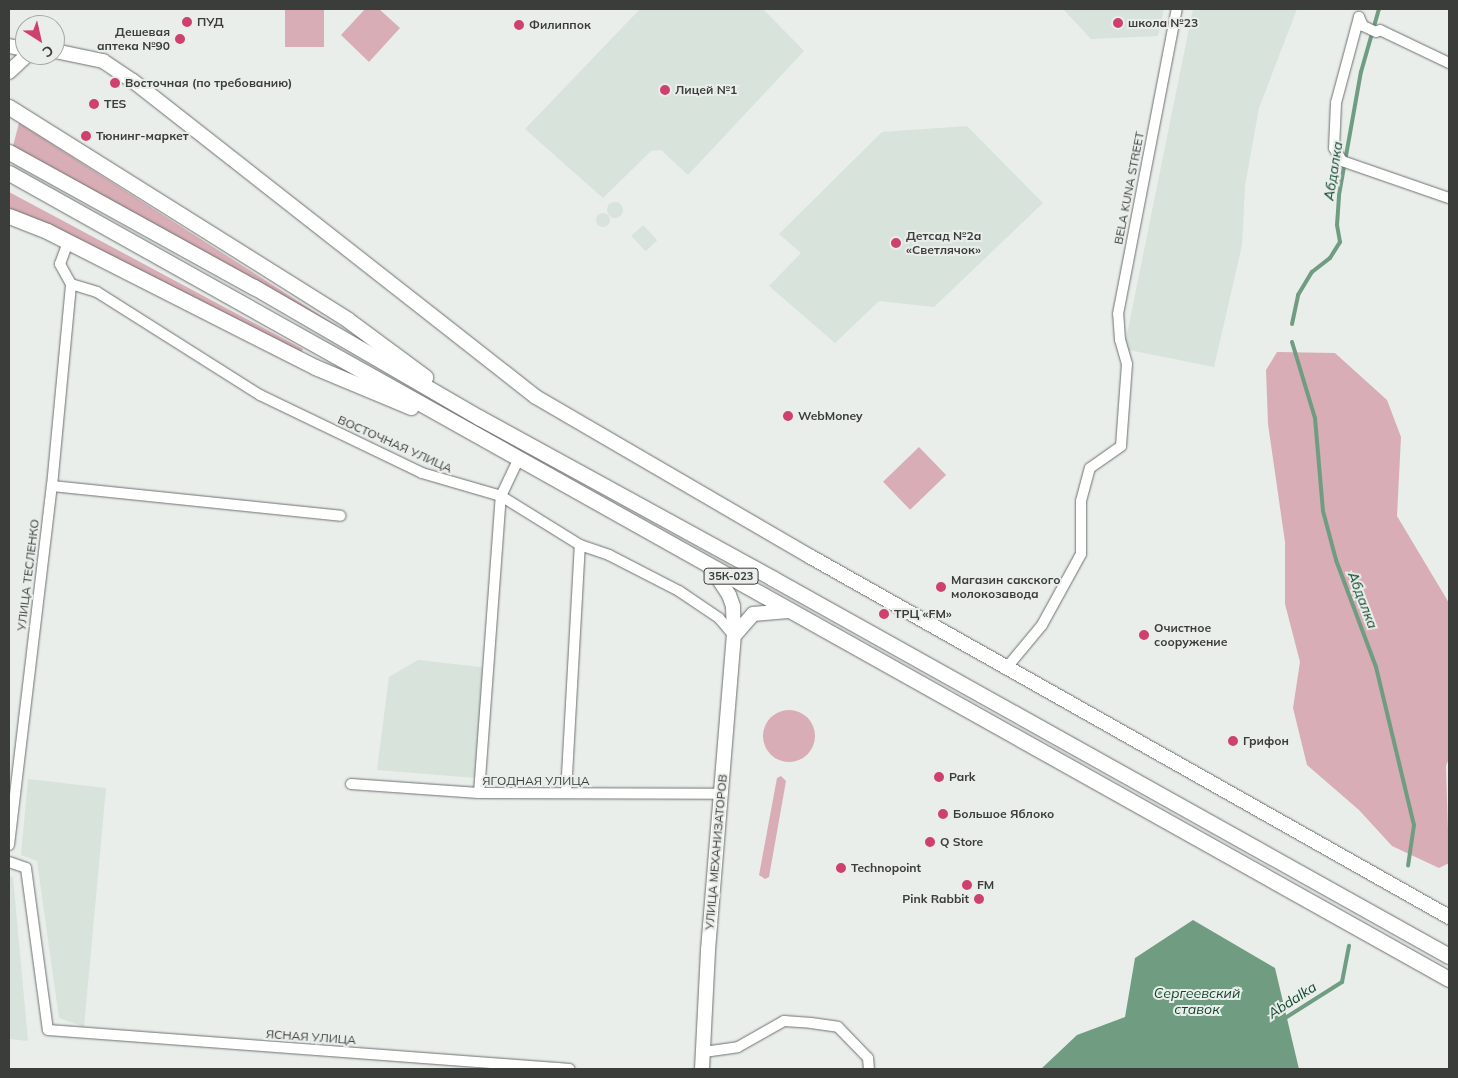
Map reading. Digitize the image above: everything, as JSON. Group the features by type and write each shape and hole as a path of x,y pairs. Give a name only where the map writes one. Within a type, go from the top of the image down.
{"main road":[{"path":"9,107 348,320 480,418"},
{"name":"35К-023","path":"15,155 254,287 480,418 772,578 1449,956"},
{"name":"35К-023","path":"10,174 450,421 707,562 1449,979"},
{"path":"9,216 68,242 315,367 450,421"}],"street":[{"path":"1008,666 1042,625 1080,554 1081,501 1090,468 1121,446 1127,364 1120,340 1118,314 1177,9"},
{"path":"1449,64 1363,26 1359,17 1336,102 1334,151 1345,162 1449,198"},
{"path":"65,53 103,61 133,81 536,397 802,552 1008,666 1449,917"},
{"path":"68,242 60,264 71,284"},
{"name":"УЛИЦА ТЕСЛЕНКО","path":"9,845 52,486 71,284"},
{"name":"ВОСТОЧНАЯ УЛИЦА","path":"71,284 97,292 260,396 422,473 502,496 580,545 609,555 679,592 719,618 734,636"},
{"path":"479,793 502,496 519,458"},
{"path":"52,486 340,516"},
{"path":"566,793 580,545"},
{"name":"УЛИЦА МЕХАНИЗАТОРОВ","path":"702,1069 708,950 734,636 733,606 729,595 707,562"},
{"path":"734,636 753,614 792,610"},
{"name":"ЯГОДНАЯ УЛИЦА","path":"351,784 479,793 720,794"},
{"name":"ЯСНАЯ УЛИЦА","path":"9,862 26,868 48,1030 570,1069"},
{"path":"704,1052 738,1047 784,1021 811,1023 838,1027 868,1058 869,1069"}],"shaded area":[{"path":"285,9 324,9 324,47 285,47"},
{"path":"365,9 379,9 400,28 369,62 341,35"},
{"name":"Лицей №1","path":"640,9 763,9 804,51 688,175 661,150 651,151 603,198 525,129"},
{"name":"школа №23","path":"1063,9 1164,9 1158,36 1091,39"},
{"path":"1193,9 1297,9 1259,108 1245,186 1242,245 1214,367 1124,349"},
{"path":"19,123 340,328 344,333 13,146"},
{"name":"Детсад №2а «Светлячок»","path":"967,126 1043,203 934,307 879,301 835,343 769,286 801,253 779,234 882,132"},
{"path":"9,192 303,349 301,352 9,210"},
{"path":"615,202 621,204 623,210 621,216 615,218 609,216 607,210 609,204"},
{"path":"600,213 606,213 610,220 606,227 600,227 596,223 596,217"},
{"path":"643,225 657,240 646,251 631,236"},
{"path":"1277,352 1335,353 1387,400 1401,437 1397,516 1449,603 1449,758 1446,766 1449,863 1439,868 1392,846 1359,810 1307,765 1293,708 1300,662 1285,604 1285,542 1268,424 1266,370"},
{"path":"919,447 946,475 910,510 883,482"},
{"path":"418,660 489,668 476,778 377,770 389,677"},
{"path":"784,710 794,710 808,717 815,731 815,741 808,755 794,762 784,762 774,758 767,751 763,741 763,731 767,721 774,714"},
{"path":"781,776 786,781 769,877 765,879 759,875 777,778"},
{"path":"28,779 106,788 84,1027 59,1018 37,861 21,855"},
{"path":"9,876 13,877 28,1041 9,1039"}],"water":[{"name":"Сергеевский ставок","path":"1193,920 1275,968 1299,1069 1041,1069 1077,1035 1125,1017 1135,958"}],"waterway":[{"name":"Абдалка","path":"1292,324 1298,295 1312,272 1330,258 1340,242 1337,225 1339,195 1361,72 1379,9"},
{"name":"Абдалка","path":"1292,342 1315,418 1323,511 1336,560 1376,667 1414,825 1408,866"},
{"name":"Abdalka","path":"1282,1020 1342,982 1349,946"}],"place":[{"name":"ПУД","path":"187,22"},
{"name":"школа №23","path":"1118,23"},
{"name":"Филиппок","path":"519,25"},
{"name":"Дешевая аптека №90","path":"180,39"},
{"name":"Восточная (по требованию)","path":"115,83"},
{"name":"Лицей №1","path":"665,90"},
{"name":"TES","path":"94,104"},
{"name":"Тюнинг-маркет","path":"86,136"},
{"name":"Детсад №2а «Светлячок»","path":"896,243"},
{"name":"WebMoney","path":"788,416"},
{"name":"Магазин сакского молокозавода","path":"941,587"},
{"name":"ТРЦ «FM»","path":"884,614"},
{"name":"Очистное сооружение","path":"1144,635"},
{"name":"Грифон","path":"1233,741"},
{"name":"Park","path":"939,777"},
{"name":"Большое Яблоко","path":"943,814"},
{"name":"Q Store","path":"930,842"},
{"name":"Technopoint","path":"841,868"},
{"name":"FM","path":"967,885"},
{"name":"Pink Rabbit","path":"979,899"}]}
